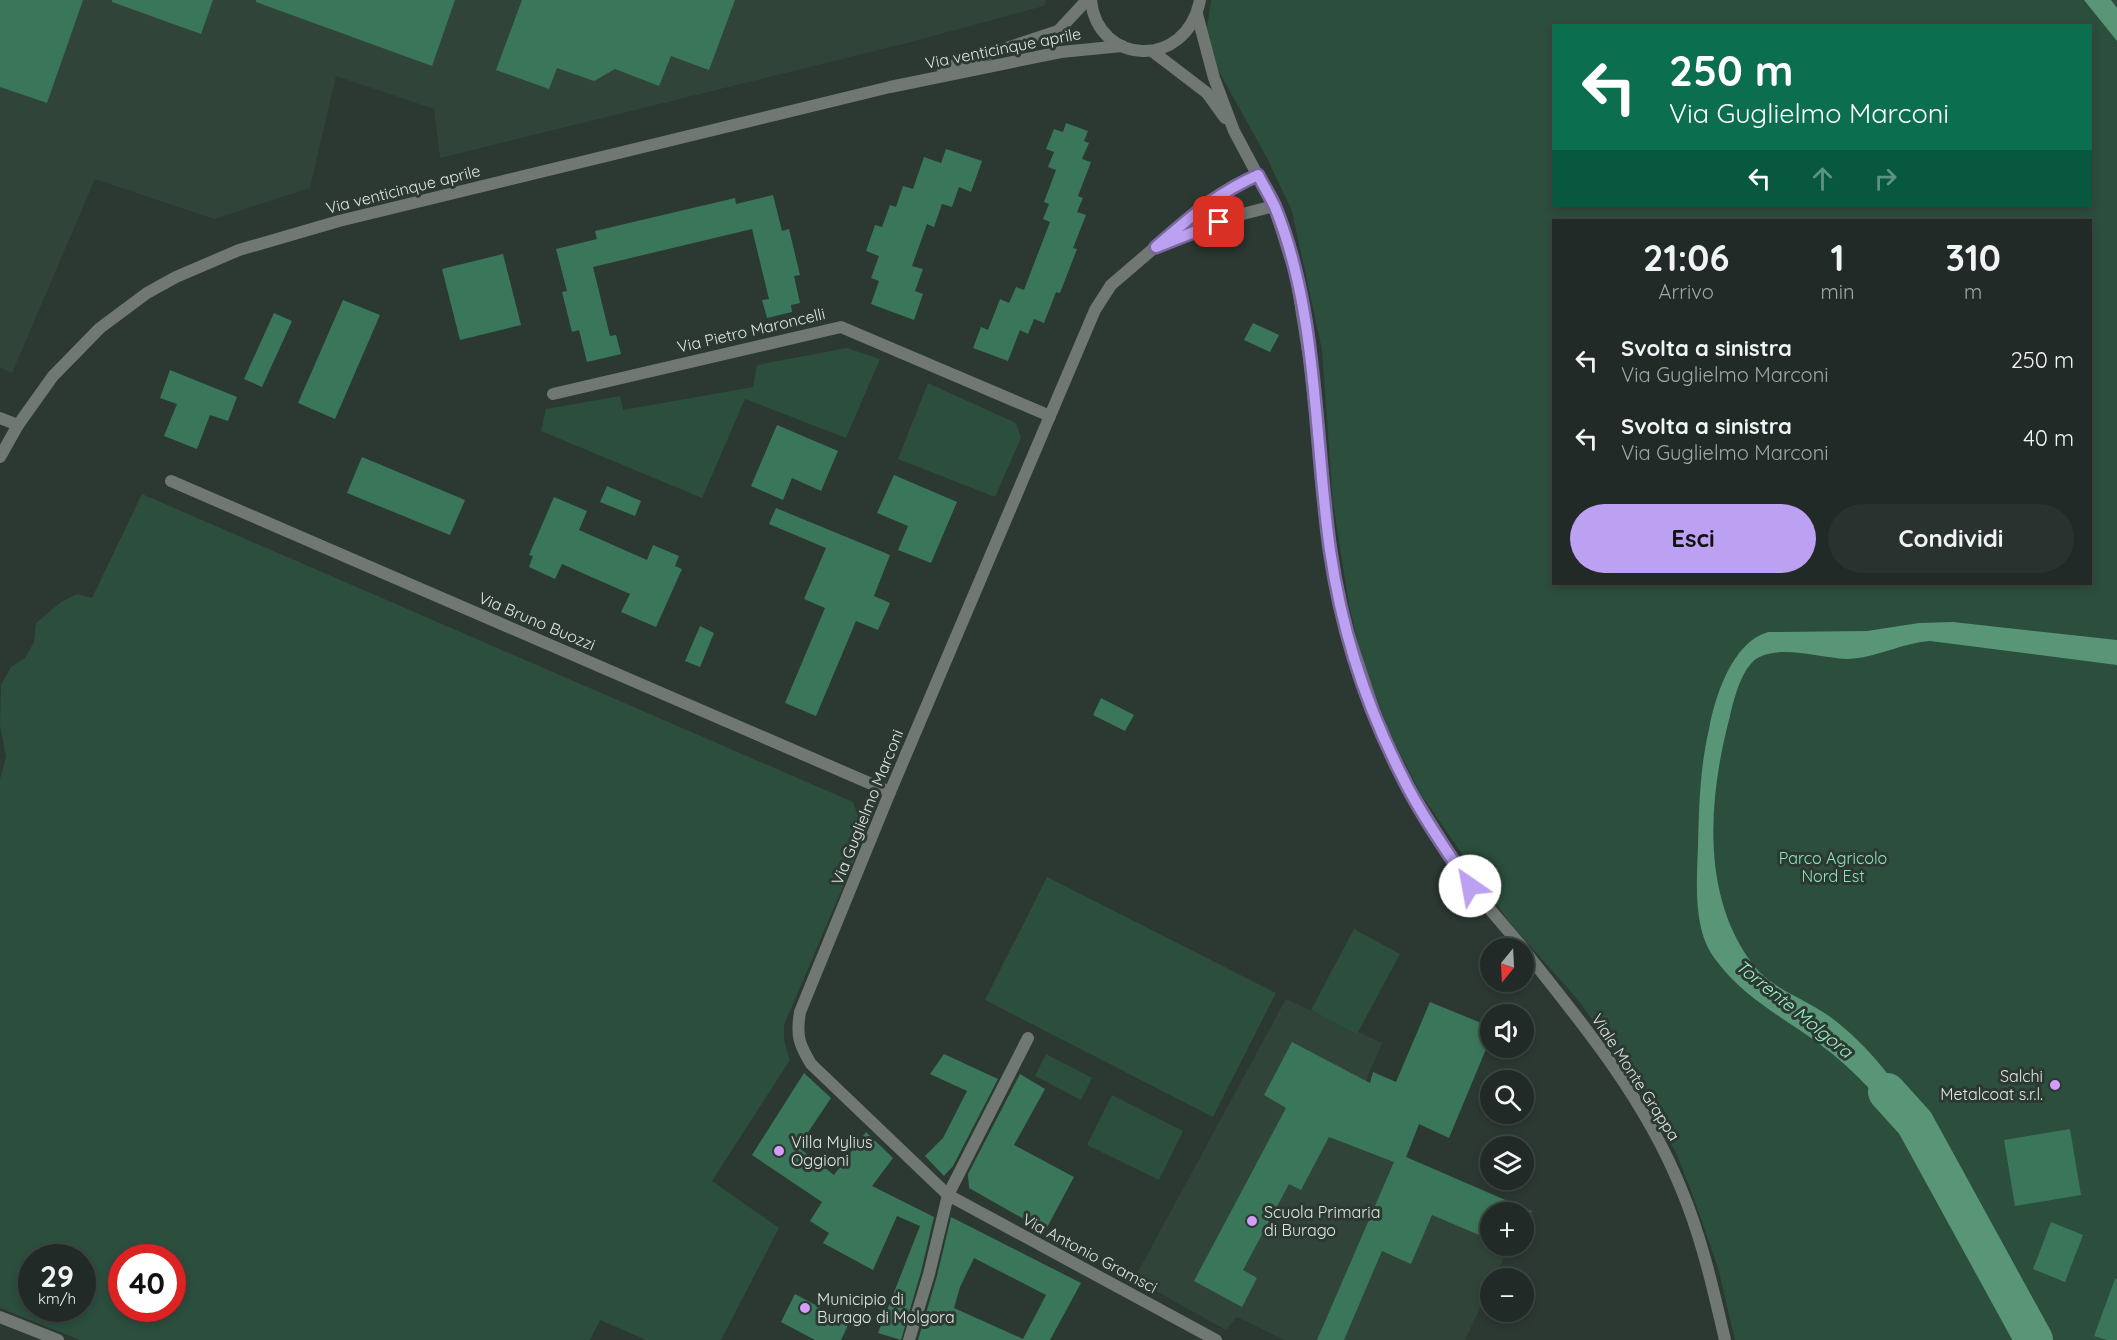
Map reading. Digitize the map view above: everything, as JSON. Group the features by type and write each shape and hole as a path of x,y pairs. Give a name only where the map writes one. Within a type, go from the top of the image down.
{"street":[{"path":"1089,0 1099,25 1105,33 1122,46"},
{"name":"Via venticinque aprile","path":"891,87 1058,31 1089,0"},
{"path":"1152,51 1171,45 1180,39 1193,24 1200,0"},
{"name":"Viale Monte Grappa","path":"1197,14 1214,78 1234,131"},
{"name":"Via venticinque aprile","path":"0,457 18,424 54,376 100,328 147,293 207,262 270,240 339,221 891,87 1061,52 1122,46 1152,51"},
{"name":"Viale Monte Grappa","path":"1152,51 1207,93 1234,131 1274,206 1300,293 1330,551 1345,624 1363,682 1380,732 1437,835 1470,886 1514,938"},
{"name":"Via Guglielmo Marconi","path":"948,1195 811,1064 801,1048 797,1031 800,1012 890,792 1095,310 1111,285 1209,201 1235,185 1258,175"},
{"name":"Via Guglielmo Marconi","path":"1156,247 1234,216 1274,206"},
{"name":"Via Pietro Maroncelli","path":"553,394 841,327 1050,416"},
{"path":"0,418 18,424"},
{"name":"Via Bruno Buozzi","path":"171,481 890,792"},
{"name":"Viale Monte Grappa","path":"1534,963 1598,1042 1658,1138 1681,1187 1698,1237 1725,1340"},
{"path":"909,1340 929,1274 948,1195 1028,1038"},
{"name":"Via Antonio Gramsci","path":"948,1195 1216,1340"},
{"path":"0,1317 58,1340"}],"shaded area":[{"path":"0,0 1046,0 1044,6 911,42 440,158 434,109 336,76 310,188 214,219 95,179 12,373 0,367"},
{"path":"1286,999 1382,1043 1357,1101 1419,1124 1407,1157 1510,1202 1480,1202 1480,1256 1505,1256 1499,1268 1480,1268 1480,1308 1465,1340 1284,1340 1237,1317 1226,1330 1134,1279"}],"green space":[{"name":"Parco Agricolo Nord Est","path":"1211,0 2117,0 2117,1340 1735,1340 1718,1268 1693,1196 1677,1155 1646,1093 1578,1000 1534,950 1534,938 1523,938 1509,922 1422,796 1390,734 1361,658 1349,604 1333,504 1322,350 1292,211 1266,156 1218,70 1207,29"},
{"path":"847,348 880,359 846,438 745,399 702,498 541,431 546,409 620,396 623,410 753,387 757,365"},
{"path":"928,383 1016,423 1021,438 995,497 898,459"},
{"path":"142,494 853,802 865,835 784,1025 784,1040 790,1060 712,1181 779,1228 721,1340 646,1340 600,1320 590,1340 80,1340 35,1322 96,1322 96,1244 18,1244 18,1315 0,1308 0,779 6,757 0,725 1,685 11,667 25,658 34,642 36,623 61,602 77,594 92,598"},
{"path":"1047,877 1276,993 1213,1117 985,1000"},
{"path":"1354,929 1400,954 1357,1034 1311,1010"},
{"path":"1046,1054 1092,1078 1081,1100 1035,1076"},
{"path":"1112,1095 1183,1131 1159,1180 1087,1145"}],"water":[{"path":"2084,0 2111,0 2117,8 2117,41"},
{"name":"Torrente Molgora","path":"1953,622 2117,640 2117,665 1930,641 1846,659 1788,652 1765,655 1756,659 1746,670 1736,693 1723,746 1714,810 1716,874 1723,905 1735,935 1759,972 1829,1016 1844,1027 1870,1053 1906,1097 1927,1128 1908,1138 1889,1112 1856,1075 1818,1043 1741,987 1710,952 1701,928 1697,898 1700,787 1706,743 1721,687 1735,659 1755,638 1768,632 1867,631 1919,623"}],"building":[{"path":"0,0 83,0 47,103 0,87"},
{"path":"112,0 213,0 201,34 112,2"},
{"path":"256,0 455,0 432,66 256,2"},
{"path":"522,0 735,0 709,70 671,56 659,86 615,69 594,81 557,68 549,89 496,70"},
{"path":"1066,123 1088,131 1084,141 1089,143 1082,159 1091,162 1078,196 1083,198 1077,212 1086,215 1073,248 1077,249 1060,293 1056,292 1044,323 1034,319 1028,334 1020,330 1008,361 973,348 981,327 988,330 1000,299 1009,303 1016,287 1024,290 1050,222 1043,219 1049,204 1044,202 1056,170 1048,167 1054,152 1046,149 1054,129 1063,132"},
{"path":"946,149 982,161 971,192 959,187 952,207 942,204 934,227 927,224 912,266 923,269 915,291 923,294 914,320 871,304 879,281 871,278 879,256 866,251 875,225 882,227 890,205 896,207 903,186 913,189 924,157 941,163"},
{"path":"773,195 782,231 789,229 800,275 794,276 800,303 791,305 792,312 767,318 762,300 769,299 752,229 593,267 610,336 616,335 621,354 587,362 579,330 572,332 562,292 567,291 556,249 597,239 595,231 735,198 736,204"},
{"path":"503,254 521,325 460,340 442,269"},
{"path":"343,300 380,315 335,419 298,403"},
{"path":"274,313 292,321 262,387 244,379"},
{"path":"1253,323 1279,335 1270,352 1244,340"},
{"path":"170,370 237,397 228,421 210,415 197,449 164,436 177,404 160,398"},
{"path":"777,425 838,451 821,491 792,478 783,500 751,486"},
{"path":"362,457 465,500 450,535 347,493"},
{"path":"894,475 957,502 931,563 898,550 908,526 877,513"},
{"path":"607,486 641,501 635,516 600,502"},
{"path":"554,497 587,511 579,530 647,560 653,545 679,556 675,566 682,569 656,627 621,612 630,594 562,564 555,579 529,567 533,556 529,555"},
{"path":"776,508 890,555 874,596 890,603 878,630 856,621 816,716 785,703 825,608 804,599 826,548 769,524"},
{"path":"700,626 714,633 700,667 685,661"},
{"path":"1101,698 1134,715 1125,731 1093,715"},
{"path":"1430,1002 1480,1022 1480,1058 1482,1058 1449,1138 1419,1124 1406,1157 1510,1202 1480,1202 1480,1235 1432,1215 1411,1264 1382,1251 1344,1340 1317,1340 1394,1162 1329,1137 1301,1190 1289,1184 1243,1270 1257,1278 1242,1307 1194,1281 1286,1108 1264,1095 1292,1042 1370,1083 1373,1072 1396,1082"},
{"path":"944,1054 998,1079 953,1166 944,1176 925,1156 943,1138 967,1091 930,1074"},
{"path":"804,1073 831,1098 798,1147 834,1175 866,1132 893,1158 872,1186 934,1217 901,1340 878,1333 920,1226 897,1216 873,1270 823,1243 829,1233 810,1221 822,1202 752,1155"},
{"path":"1020,1074 1045,1089 1014,1145 1074,1177 1045,1231 969,1188 968,1174"},
{"path":"2070,1129 2081,1195 2015,1206 2004,1140"},
{"path":"951,1217 1081,1283 1050,1340 918,1340","holes":["974,1258 1046,1295 1023,1339 954,1308 960,1287"]},
{"path":"2051,1222 2083,1235 2065,1282 2033,1269"},
{"path":"2115,1279 2117,1279 2117,1340 2107,1340 2094,1336"},
{"name":"Municipio di Burago di Molgora","path":"795,1294 849,1323 841,1340 815,1340 781,1322"}],"waterway":[{"name":"Torrente Molgora","path":"1887,1092 1915,1123 2034,1340"}],"place":[{"name":"Salchi Metalcoat s.r.l.","path":"2055,1085"},
{"name":"Villa Mylius Oggioni","path":"779,1151"},
{"name":"Scuola Primaria di Burago","path":"1252,1221"},
{"name":"Municipio di Burago di Molgora","path":"805,1308"}],"route":[{"path":"1219,222 1156,247 1209,201 1235,185 1258,175 1274,206 1286,239 1300,293 1330,551 1345,624 1380,732 1402,777 1470,886"}]}
